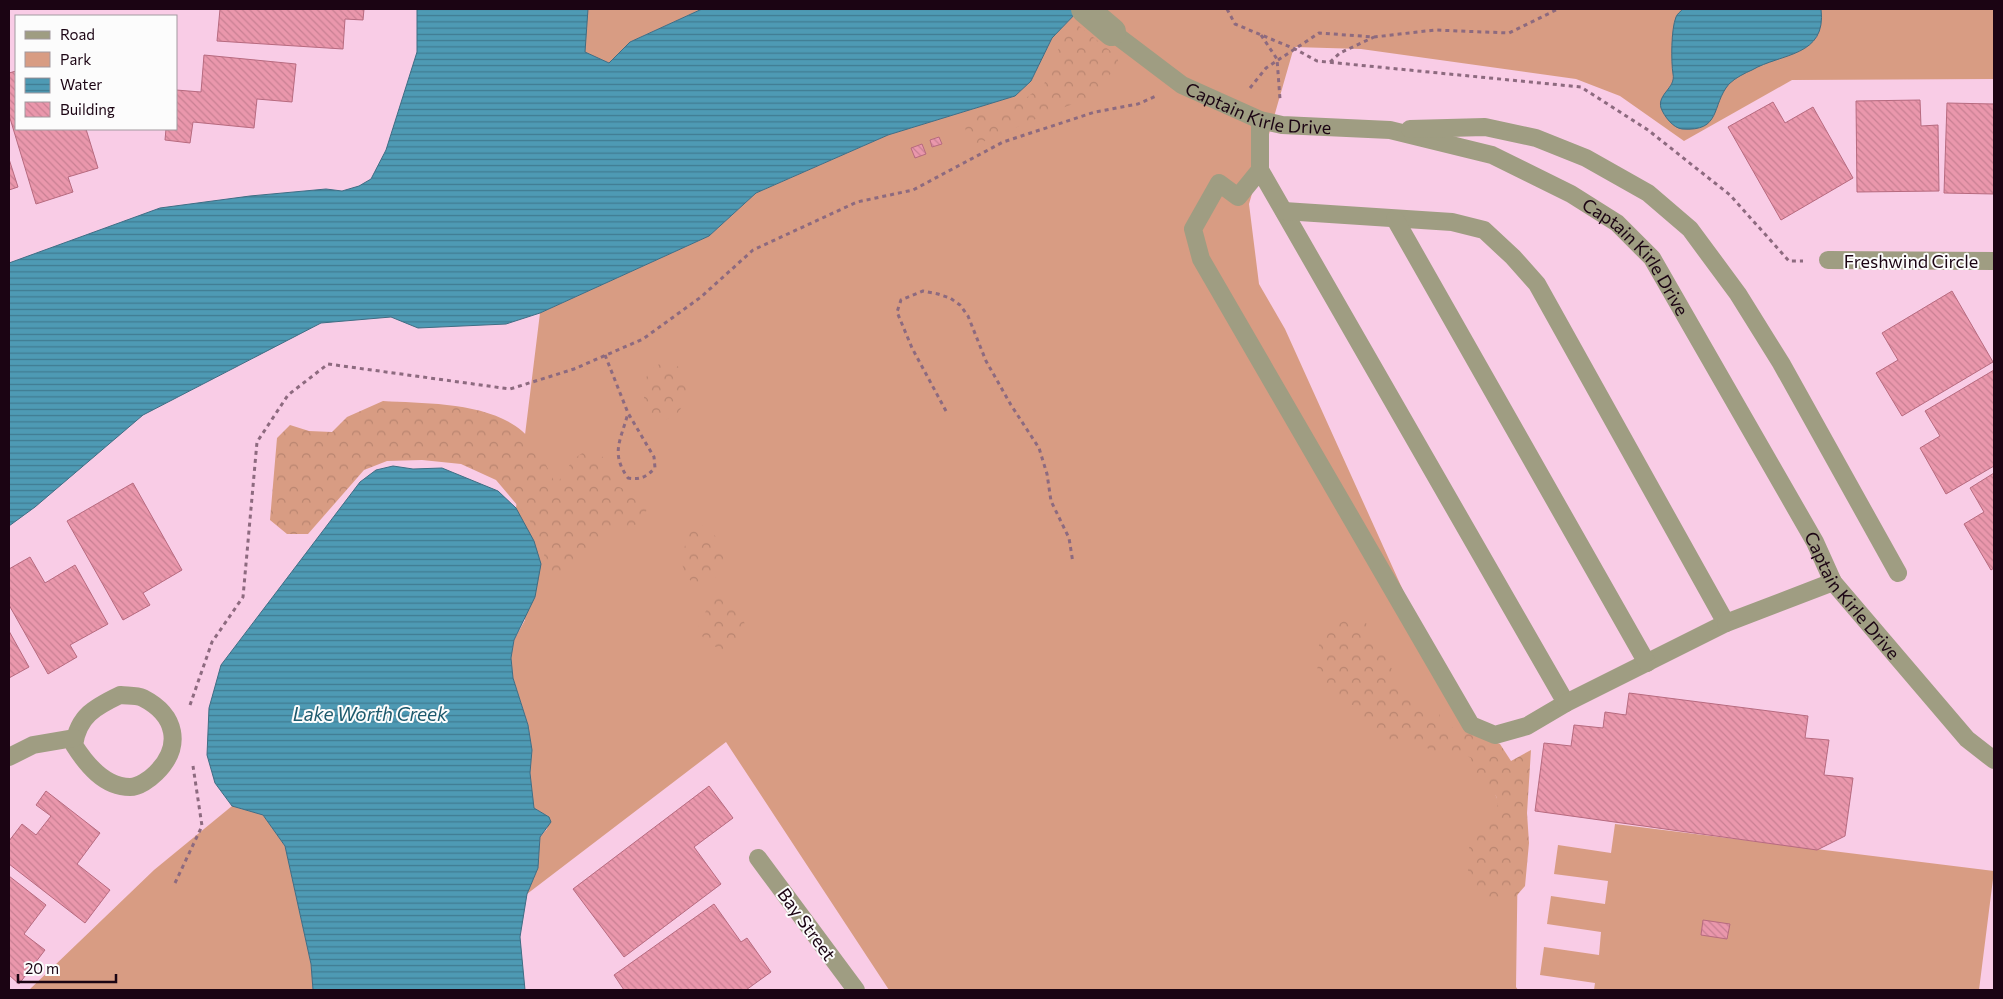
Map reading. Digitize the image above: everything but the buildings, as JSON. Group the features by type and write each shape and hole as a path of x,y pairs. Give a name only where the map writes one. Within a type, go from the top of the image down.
{"street":[{"name":"Captain Kirle Drive","path":"1085,9 1112,32"}],"lane":[{"name":"Captain Kirle Drive","path":"1112,32 1182,85 1233,110 1260,120 1282,125 1390,130 1492,155 1571,194 1617,223 1652,258 1815,542 1833,582 1967,739 1994,760"},
{"path":"1260,120 1260,170 1566,703"},
{"path":"1390,130 1485,127 1536,138 1586,158 1648,193 1690,230 1738,294 1781,363 1898,573"},
{"path":"1260,170 1238,197 1218,183 1192,229 1200,259 1471,725 1495,735 1526,726 1566,703 1726,623 1833,582"},
{"path":"1284,211 1452,222 1484,230 1513,257 1537,284 1726,623"},
{"path":"1395,219 1647,663"},
{"name":"Freshwind Circle","path":"1828,260 1994,261"},
{"path":"120,695 141,697 159,708 169,719 173,734 171,754 162,767 150,779 131,787 116,785 100,776 84,762 74,744 74,738 76,729 86,716 104,703 120,695"},
{"path":"9,757 33,745 74,738"},
{"name":"Bay Street","path":"758,858 856,990"}],"path":[{"path":"1233,110 1266,68 1319,33 1374,37 1436,30 1509,33 1558,9"},
{"path":"1261,35 1277,59 1282,125"},
{"path":"1330,62 1340,53 1374,37"},
{"path":"190,712 190,703 212,642 243,597 257,442 288,395 328,364 510,389 574,369 643,339 694,303 753,250 856,202 913,190 1003,142 1095,112 1138,104 1182,85"},
{"path":"946,411 912,348 897,312 901,300 923,291 950,298 960,305 968,316 986,361 1011,405 1039,448 1047,474 1051,501 1069,538 1072,563"},
{"path":"605,355 628,413 654,457 654,468 646,477 638,480 628,478 617,456 618,443 628,413"},
{"path":"175,884 202,826 192,764"}],"green space":[{"path":"588,9 702,9 630,42 609,63 584,52"},
{"path":"1080,9 1994,9 1994,79 1792,80 1684,141 1620,96 1576,79 1361,49 1294,47 1249,204 1259,284 1285,329 1518,845 1516,987 1518,990 889,990 726,742 527,894 538,868 540,837 547,829 549,817 534,808 530,773 532,750 528,725 513,678 511,658 514,640 525,620 516,508 540,313 709,236 756,193 888,135 1015,96 1031,81 1052,38"},
{"path":"1074,22 1118,57 1118,63 1095,96 1054,111 971,147 962,118 993,111 1026,98 1043,85 1057,65 1058,50"},
{"path":"669,362 680,368 685,377 685,397 682,407 676,415 668,419 658,419 646,413 644,388 648,373 660,364"},
{"path":"383,401 465,408 485,412 504,420 521,430 534,444 556,485 577,457 588,450 596,449 605,460 616,486 634,494 641,500 647,508 645,515 638,523 618,530 605,538 584,554 559,578 549,579 545,572 544,552 529,519 496,480 461,464 422,460 387,461 364,470 308,534 287,534 270,520 277,438 290,425 309,431 332,432 347,417"},
{"path":"699,524 712,533 722,545 725,560 723,568 717,576 706,585 695,583 688,578 682,563 685,544 692,526"},
{"path":"720,596 727,597 736,602 746,627 739,643 721,650 704,640 698,626 709,605"},
{"path":"1352,616 1366,623 1415,710 1440,710 1440,725 1467,731 1500,744 1511,761 1531,750 1527,813 1529,843 1525,886 1511,902 1493,902 1472,890 1468,863 1470,843 1478,828 1498,805 1496,796 1480,785 1474,778 1471,758 1465,755 1450,756 1442,754 1408,737 1390,740 1363,723 1359,711 1353,705 1342,706 1325,694 1317,675 1319,645 1322,634"},
{"path":"232,806 263,815 285,846 311,964 313,990 29,990 154,870"},
{"path":"1615,824 1994,871 1979,990 1594,990 1595,983 1540,975 1544,947 1599,955 1601,932 1547,924 1551,896 1605,904 1608,881 1554,874 1558,845 1611,853"}],"water":[{"path":"417,9 588,9 585,52 609,63 630,42 702,9 1080,9 1052,38 1031,81 1015,96 888,135 756,193 709,236 540,313 506,324 418,328 391,317 321,323 143,415 35,507 9,526 9,263 160,208 250,196 326,189 342,191 359,186 371,179 386,150 417,52"},
{"path":"1683,9 1821,9 1821,25 1817,36 1800,51 1764,64 1731,82 1723,92 1710,122 1695,129 1682,129 1669,121 1662,111 1660,103 1673,79 1674,22"},
{"name":"Lake Worth Creek","path":"393,466 413,469 442,468 498,491 516,508 534,541 541,564 535,597 514,640 511,658 513,678 528,725 532,750 530,773 534,808 549,817 551,822 540,837 538,868 527,894 520,937 525,990 313,990 311,964 285,846 263,815 232,806 215,783 207,755 209,708 221,665 360,482 376,470"}]}
